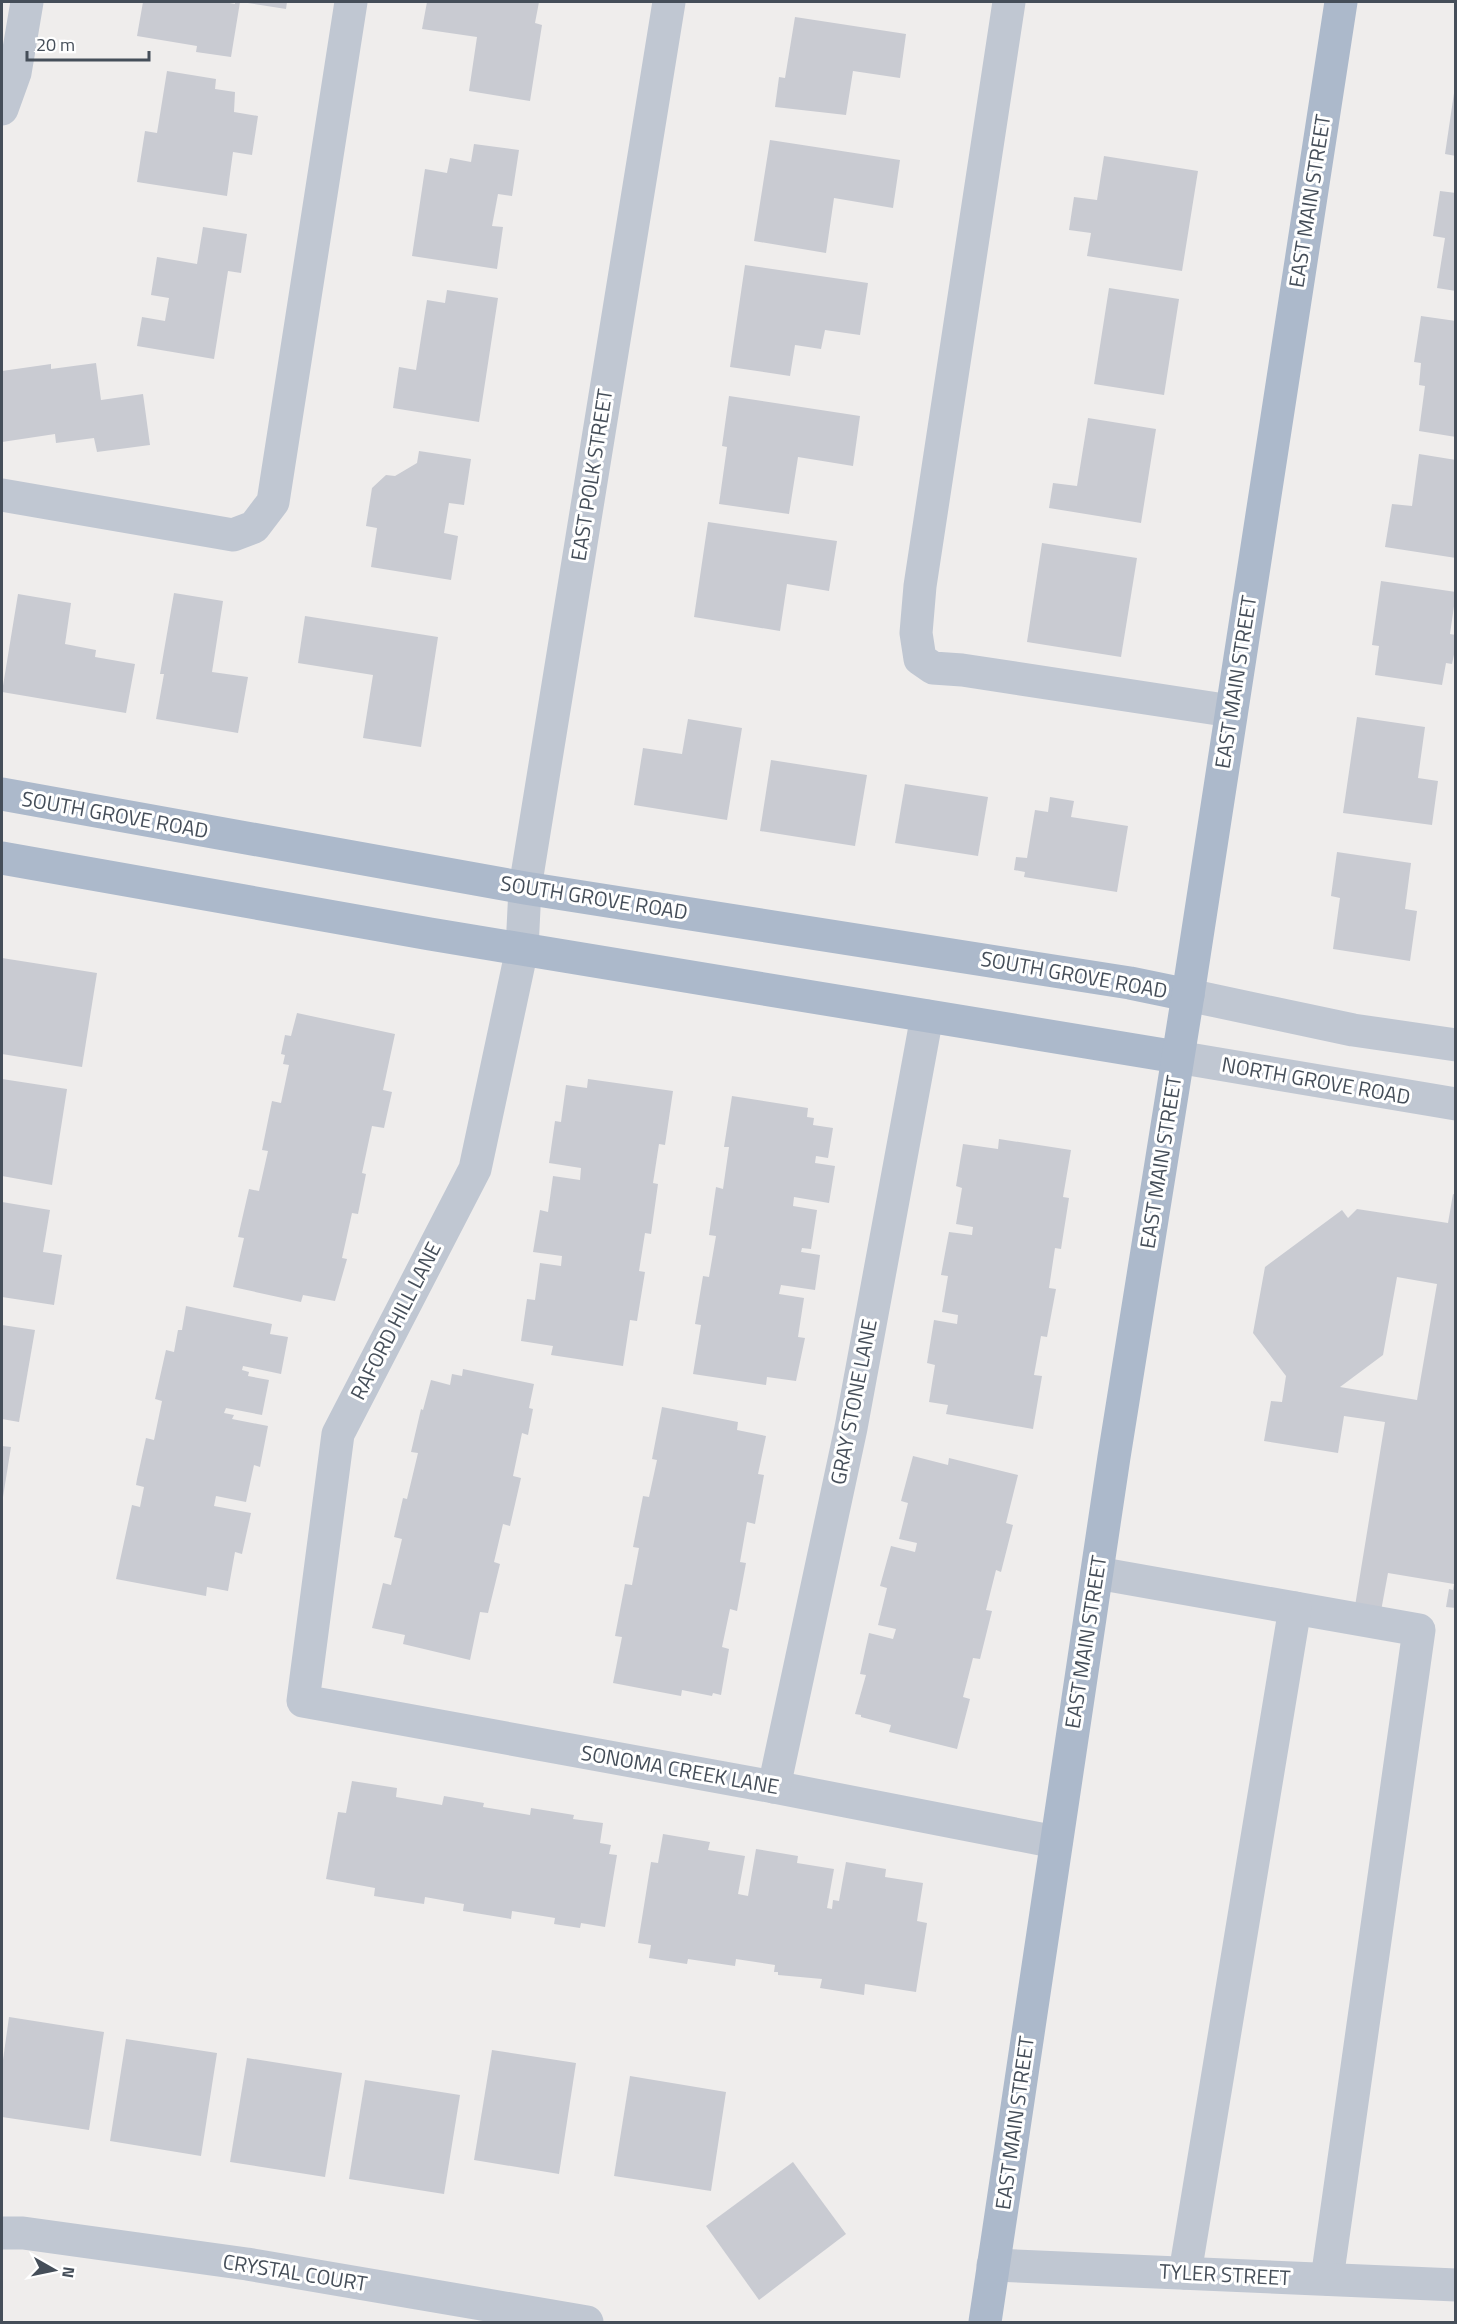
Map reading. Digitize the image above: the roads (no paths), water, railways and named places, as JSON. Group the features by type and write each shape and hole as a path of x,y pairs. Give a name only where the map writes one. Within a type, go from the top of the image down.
{"main road":[{"name":"EAST MAIN STREET","path":"985,2322 1097,1573 1341,2"},
{"name":"SOUTH GROVE ROAD","path":"2,794 525,888 1130,983 1188,995"},
{"path":"2,858 522,949 1177,1057"}],"street":[{"path":"2,109 15,73 27,2"},
{"path":"2,495 232,534 254,527 273,502 351,2"},
{"name":"EAST POLK STREET","path":"522,949 525,888 669,2"},
{"path":"1009,2 920,586 916,633 920,659 933,668 962,670 1231,711"},
{"name":"RAFORD HILL LANE","path":"303,1701 338,1434 475,1170 522,949"},
{"path":"1188,995 1353,1030 1455,1045"},
{"name":"GRAY STONE LANE","path":"774,1787 851,1428 927,1016"},
{"name":"NORTH GROVE ROAD","path":"1177,1057 1455,1104"},
{"path":"1097,1573 1419,1630 1327,2279"},
{"path":"1185,2273 1295,1608"},
{"name":"SONOMA CREEK LANE","path":"303,1701 774,1787 1056,1842"},
{"name":"CRYSTAL COURT","path":"2,2233 23,2233 247,2264 587,2322"},
{"name":"TYLER STREET","path":"993,2265 1455,2285"}]}
